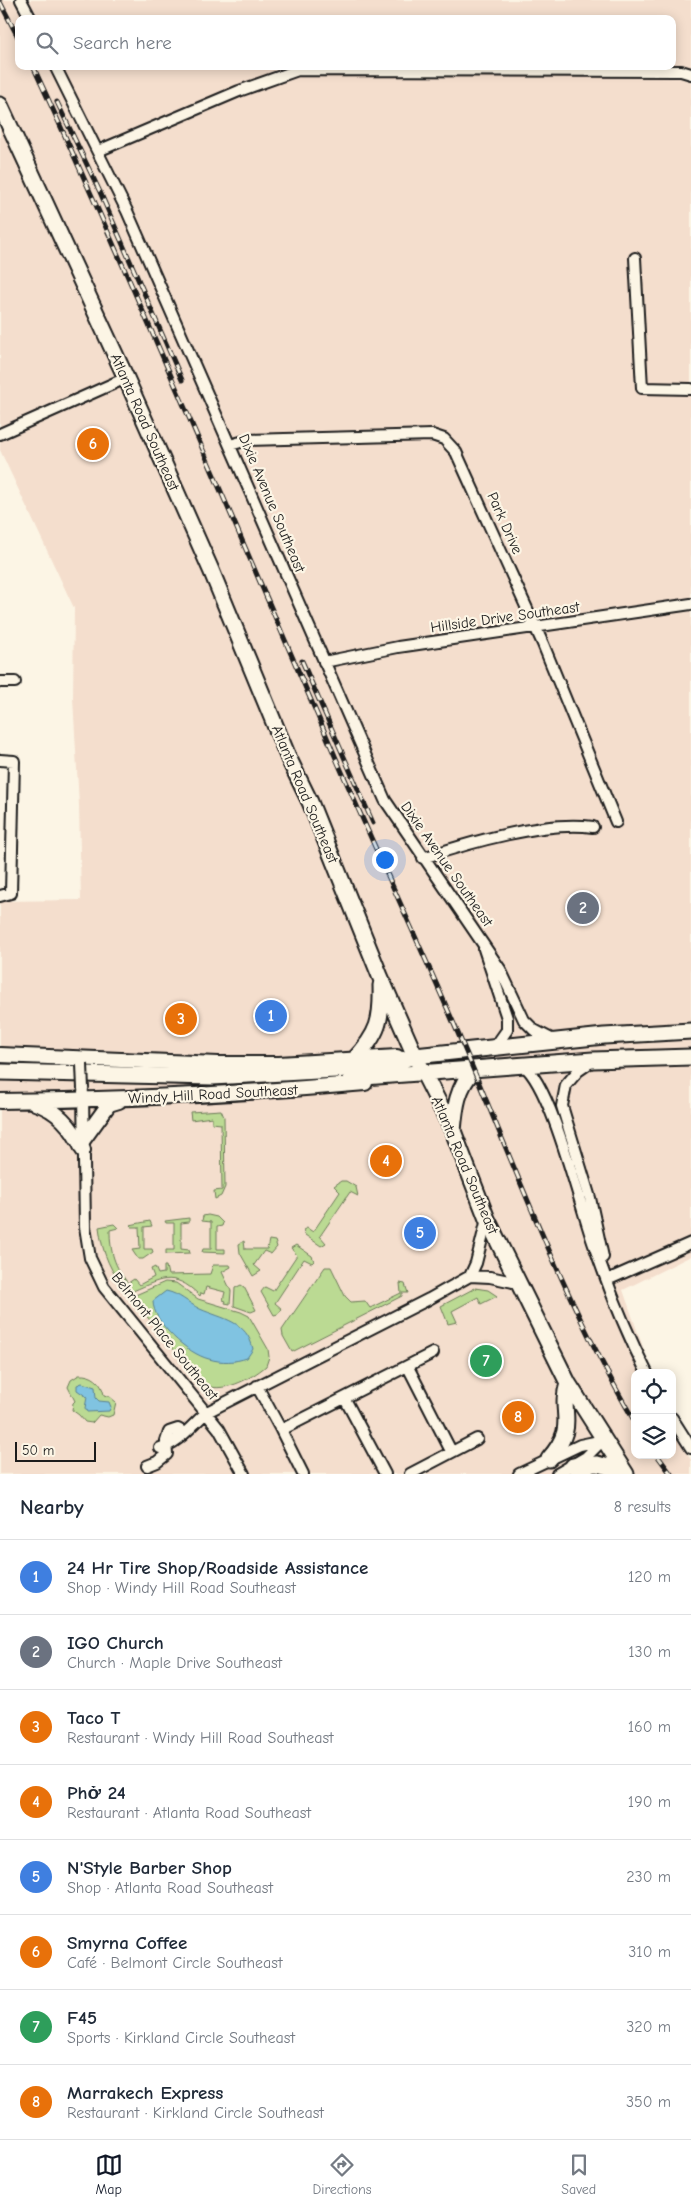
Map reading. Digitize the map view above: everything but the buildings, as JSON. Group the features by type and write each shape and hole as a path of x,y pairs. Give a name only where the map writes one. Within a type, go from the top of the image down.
{"main road":[{"name":"Atlanta Road Southeast","path":"0,104 126,378 312,809 380,976 415,1056 453,1132 488,1219 568,1383 625,1472"},
{"path":"354,1060 373,1038 378,1027 382,1010 380,976"},
{"name":"Windy Hill Road Southeast","path":"0,1072 222,1076 335,1070 385,1064 415,1056 494,1047 691,1031"},
{"name":"Windy Hill Road Southeast","path":"0,1081 216,1086 425,1074 593,1060 691,1057"},
{"path":"453,1132 457,1096 465,1080 474,1070"},
{"path":"549,1459 560,1445 567,1428 565,1393 568,1383"},
{"path":"573,1466 597,1464 625,1472"}],"street":[{"path":"21,0 29,15"},
{"name":"Dixie Avenue Southeast","path":"57,70 98,151 230,445 385,800 500,968 524,1020 534,1030 555,1041"},
{"path":"98,151 239,92 298,70 681,71 691,74"},
{"path":"635,258 642,388 691,389"},
{"path":"0,434 126,378"},
{"name":"Park Drive","path":"230,445 248,440 432,435 444,439 456,452 535,628 616,822"},
{"name":"Hillside Drive Southeast","path":"324,662 398,648 691,604"},
{"path":"0,682 14,682"},
{"path":"0,760 14,761 11,893 0,896"},
{"path":"424,858 461,846 519,833 576,825 593,827"},
{"name":"Dixie Avenue Southeast","path":"481,940 507,1018 507,1030 494,1047"},
{"name":"Windy Hill Road Southeast","path":"0,1055 82,1061 218,1064 279,1064 415,1056"},
{"path":"593,1060 578,1070 566,1084 562,1106 590,1198 607,1280"},
{"name":"Belmont Place Southeast","path":"82,1061 86,1238 90,1258 104,1287 223,1434 244,1474"},
{"path":"523,1065 537,1081 563,1147 594,1246 624,1323 645,1369"},
{"name":"Windy Hill Road Southeast","path":"0,1101 27,1101 83,1095 123,1099 290,1090 387,1081 425,1074"},
{"path":"27,1101 47,1107 76,1135 83,1145 109,1104 123,1099"},
{"path":"470,1276 476,1264 488,1219"},
{"path":"607,1280 691,1243"},
{"path":"147,1466 168,1454 164,1447 169,1432 174,1429 185,1434 207,1412 429,1299 470,1276 490,1277 518,1283"},
{"path":"281,1430 433,1353"},
{"path":"408,1366 451,1451"},
{"path":"257,1386 302,1474"},
{"path":"345,1398 385,1474"},
{"path":"676,1424 691,1448"},
{"path":"412,1474 426,1470 451,1451 477,1439"},
{"path":"519,1474 580,1445 604,1440"},
{"path":"557,1474 573,1466 604,1440"}],"shaded area":[{"path":"0,0 691,0 691,1256 623,1290 651,1369 631,1369 631,1459 676,1459 676,1436 691,1460 691,1474 0,1474 0,901 81,900 79,805 73,698 74,608 0,450"}],"green space":[{"path":"221,1110 224,1117 225,1187 221,1196 215,1199 214,1191 222,1190 221,1124 212,1123 212,1117 191,1120 190,1112"},
{"path":"341,1181 346,1181 356,1187 358,1196 350,1192 320,1236 326,1243 321,1246 305,1235 303,1230 307,1228 313,1232 340,1192 334,1186"},
{"path":"203,1216 217,1217 223,1223 222,1226 217,1227 217,1249 225,1249 225,1253 202,1252 203,1249 211,1249 211,1222 202,1221"},
{"path":"189,1218 189,1222 181,1223 181,1249 189,1250 190,1253 166,1254 166,1250 174,1250 174,1223 166,1223 165,1221"},
{"path":"150,1221 152,1226 144,1227 144,1249 152,1249 153,1252 143,1259 138,1259 132,1250 140,1249 139,1227 132,1227 130,1225"},
{"path":"114,1224 118,1228 110,1230 112,1252 119,1270 128,1283 134,1279 139,1285 154,1277 151,1269 155,1267 158,1274 164,1273 164,1266 166,1266 168,1275 210,1274 213,1265 230,1265 231,1267 222,1272 231,1291 230,1304 225,1303 226,1301 223,1300 225,1292 206,1287 204,1294 201,1293 200,1296 190,1287 173,1280 157,1281 128,1293 108,1262 100,1236 99,1227"},
{"path":"269,1240 275,1241 277,1247 271,1254 264,1251 254,1265 261,1271 253,1276 240,1253 239,1244 244,1241 245,1249 267,1249"},
{"path":"296,1245 312,1256 314,1261 312,1263 304,1259 275,1303 282,1309 278,1314 274,1315 261,1292 265,1287 273,1291 297,1255 291,1248"},
{"path":"325,1267 331,1267 345,1296 351,1302 365,1301 370,1308 401,1293 400,1283 405,1284 408,1293 402,1293 402,1296 292,1352 283,1336 282,1330"},
{"path":"165,1282 176,1283 198,1299 249,1316 268,1349 269,1357 266,1366 252,1376 227,1387 218,1388 202,1384 131,1297"},
{"path":"241,1285 244,1287 256,1310 251,1312 234,1306 235,1288"},
{"path":"475,1288 488,1290 497,1296 481,1304 478,1297 452,1311 457,1322 448,1324 441,1306"},
{"path":"79,1375 92,1377 101,1386 104,1395 116,1402 113,1415 108,1417 99,1415 92,1423 85,1422 72,1410 75,1401 68,1387 71,1380"}],"water":[{"path":"166,1291 180,1296 200,1309 233,1322 240,1327 250,1340 253,1349 247,1358 228,1362 214,1360 191,1351 182,1344 165,1328 155,1310 153,1301"},
{"path":"82,1383 95,1387 96,1398 99,1401 109,1402 111,1407 109,1411 87,1412 85,1408 87,1397 77,1390 77,1385"}],"railway":[{"path":"0,2 15,31"},
{"path":"35,70 144,313 338,763 447,1008 558,1270 607,1372 631,1415"},
{"path":"57,102 100,192 182,380"},
{"path":"302,661 373,823"},
{"path":"660,1459 671,1474"}],"place":[{"name":"Smyrna Coffee","path":"93,444"},
{"name":"IGO Church","path":"583,908"},
{"name":"24 Hr Tire Shop/Roadside Assistance","path":"271,1016"},
{"name":"Taco T","path":"181,1019"},
{"name":"Phở 24","path":"386,1161"},
{"name":"N'Style Barber Shop","path":"420,1233"},
{"name":"F45","path":"486,1361"},
{"name":"Marrakech Express","path":"518,1417"}]}
